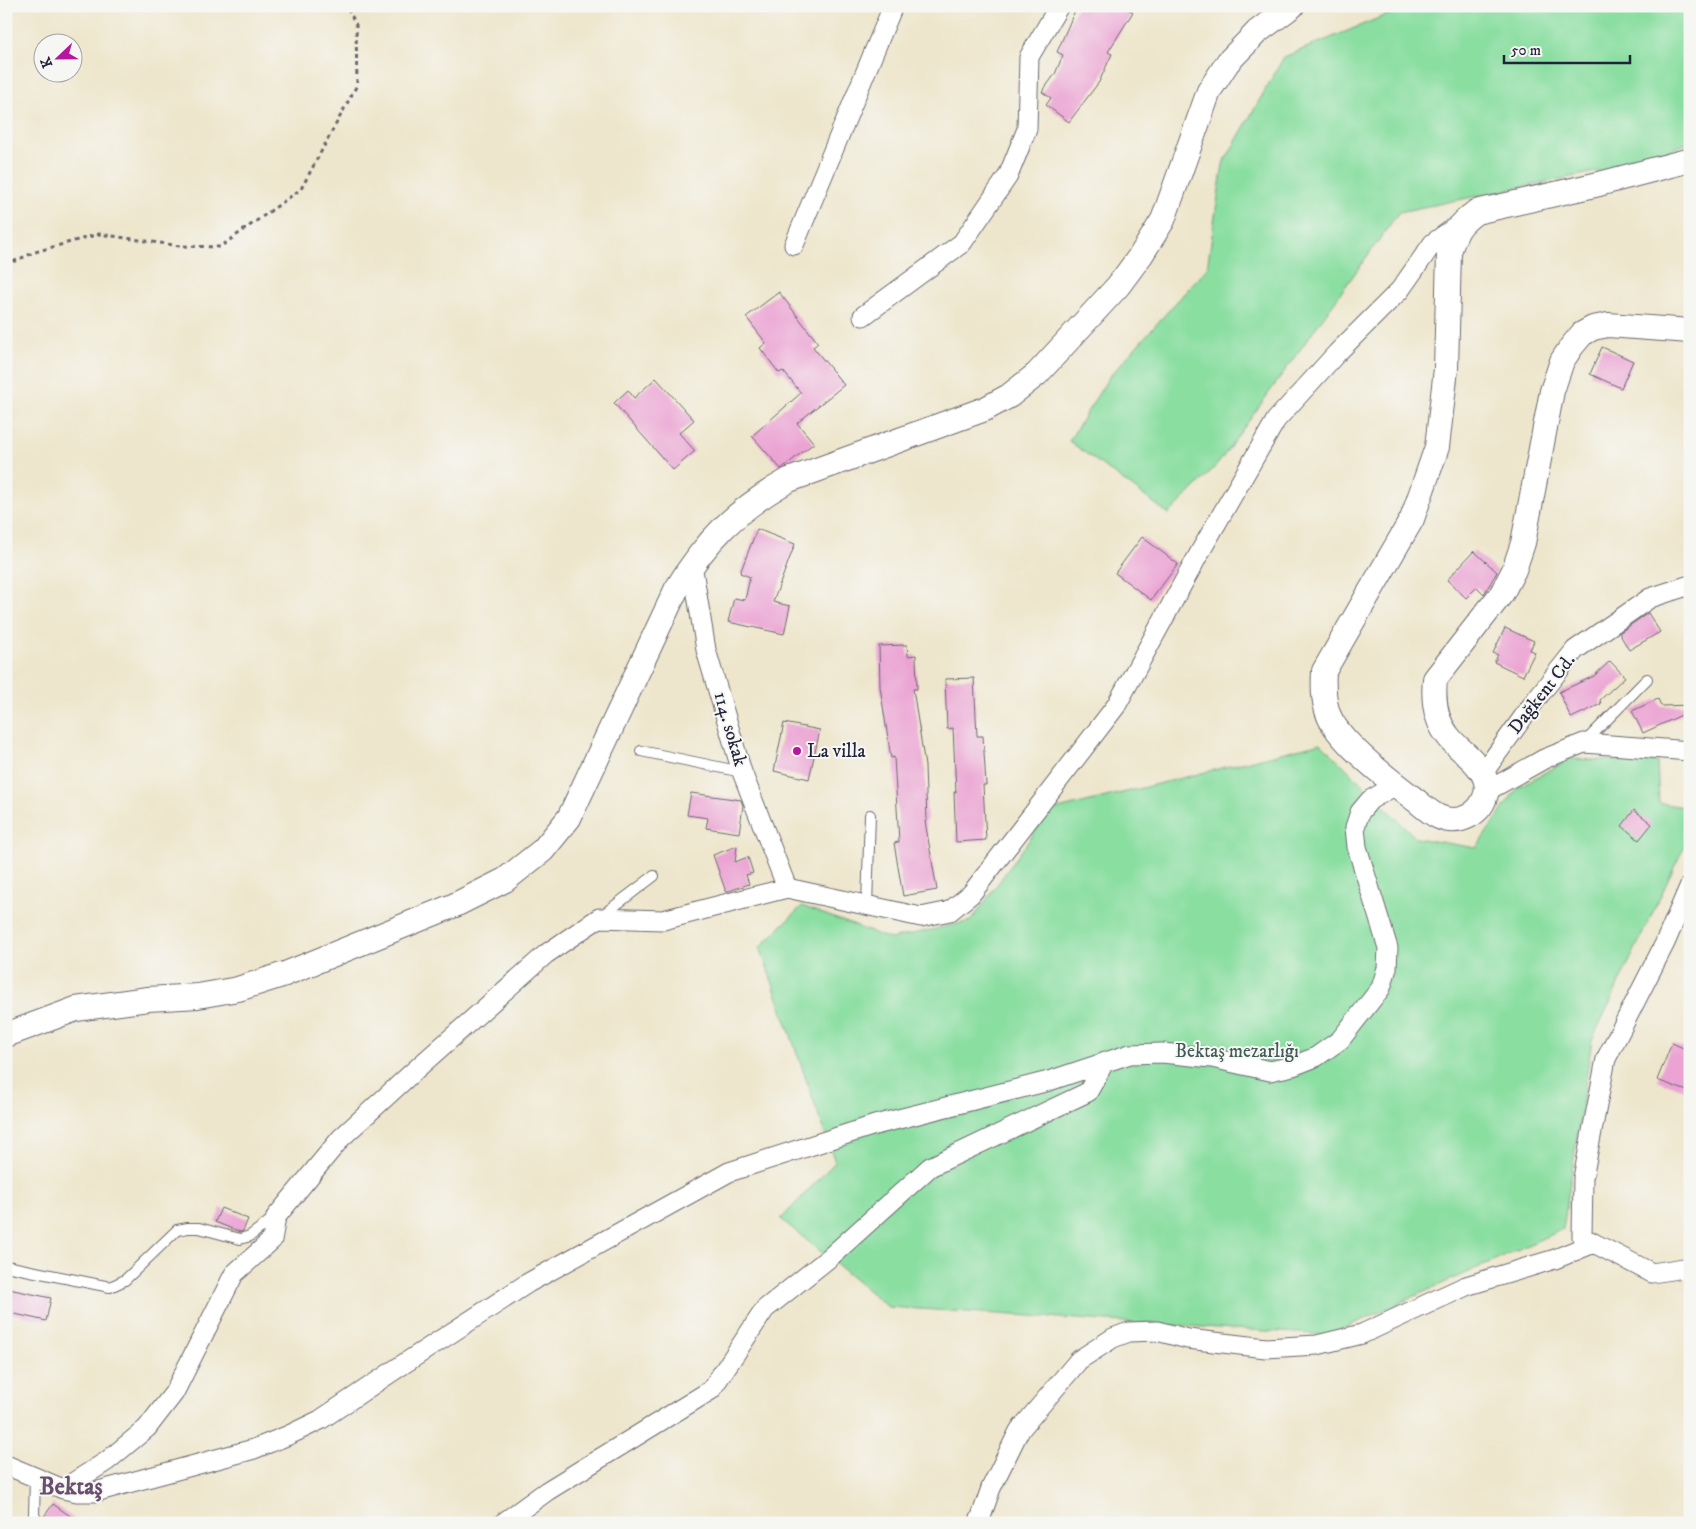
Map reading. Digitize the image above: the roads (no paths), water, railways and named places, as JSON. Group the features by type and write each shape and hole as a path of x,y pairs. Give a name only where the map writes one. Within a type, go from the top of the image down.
{"street":[{"path":"794,246 893,6"},
{"path":"863,316 962,243 1008,176 1026,129 1029,57 1058,6"},
{"path":"6,1035 76,1009 148,999 198,996 238,989 285,974 455,905 505,880 543,850 569,818 676,590 692,564 717,533 742,510 765,493 789,480 985,409 1008,396 1037,374 1118,286 1141,255 1163,220 1209,91 1228,62 1256,32 1292,6"},
{"path":"63,1490 108,1461 147,1428 174,1394 234,1274 272,1240 276,1216 341,1138 412,1072 546,954 600,918 662,920 787,888 921,917 950,911 971,894 1116,706 1200,552 1276,420 1336,353 1400,290 1433,243 1476,212 1599,184 1690,160"},
{"path":"1462,222 1454,235 1449,252 1446,369 1437,447 1412,520 1324,671 1323,687 1325,704 1342,737 1396,786 1438,817 1448,820 1459,820 1469,817 1479,810 1484,802 1485,782 1477,764 1448,736 1440,724 1435,707 1435,679 1502,593 1514,570 1523,543 1552,391 1562,360 1582,334 1593,328 1608,325 1690,331"},
{"name":"114. sokak","path":"692,564 706,650 742,772 787,888"},
{"name":"Dağkent Cd.","path":"1485,782 1537,698 1574,650 1650,598 1690,585"},
{"path":"1485,782 1584,743 1690,751"},
{"path":"6,1465 63,1490 95,1492 254,1449 297,1432 320,1420 528,1283 729,1172 875,1125 1049,1081 1130,1054 1162,1053 1212,1058 1270,1071 1293,1066 1316,1057 1340,1040 1381,988 1387,968 1388,948 1358,847 1355,827 1360,812 1370,800 1396,786"},
{"path":"1690,886 1665,943 1606,1060 1582,1178 1582,1237 1652,1273 1690,1267"},
{"path":"503,1523 547,1491 711,1390 765,1309 829,1258 930,1167 1088,1092 1105,1062"},
{"path":"978,1523 991,1488 1020,1431 1079,1360 1113,1338 1129,1332 1157,1331 1188,1339 1266,1348 1317,1345 1362,1334 1466,1286 1555,1259 1594,1243"}],"lane":[{"path":"1584,743 1647,678"},
{"path":"641,751 742,772"},
{"path":"867,905 870,815"},
{"path":"600,918 654,876"},
{"path":"6,1266 110,1287 125,1280 177,1230 199,1228 240,1239 250,1236 276,1216"},
{"path":"35,1478 34,1515 38,1523"}],"place":[{"name":"La villa","path":"797,751"}],"district":[{"name":"Bektaş","path":"71,1487"}],"park label":[{"name":"Bektaş mezarlığı","path":"1237,1051"}]}
